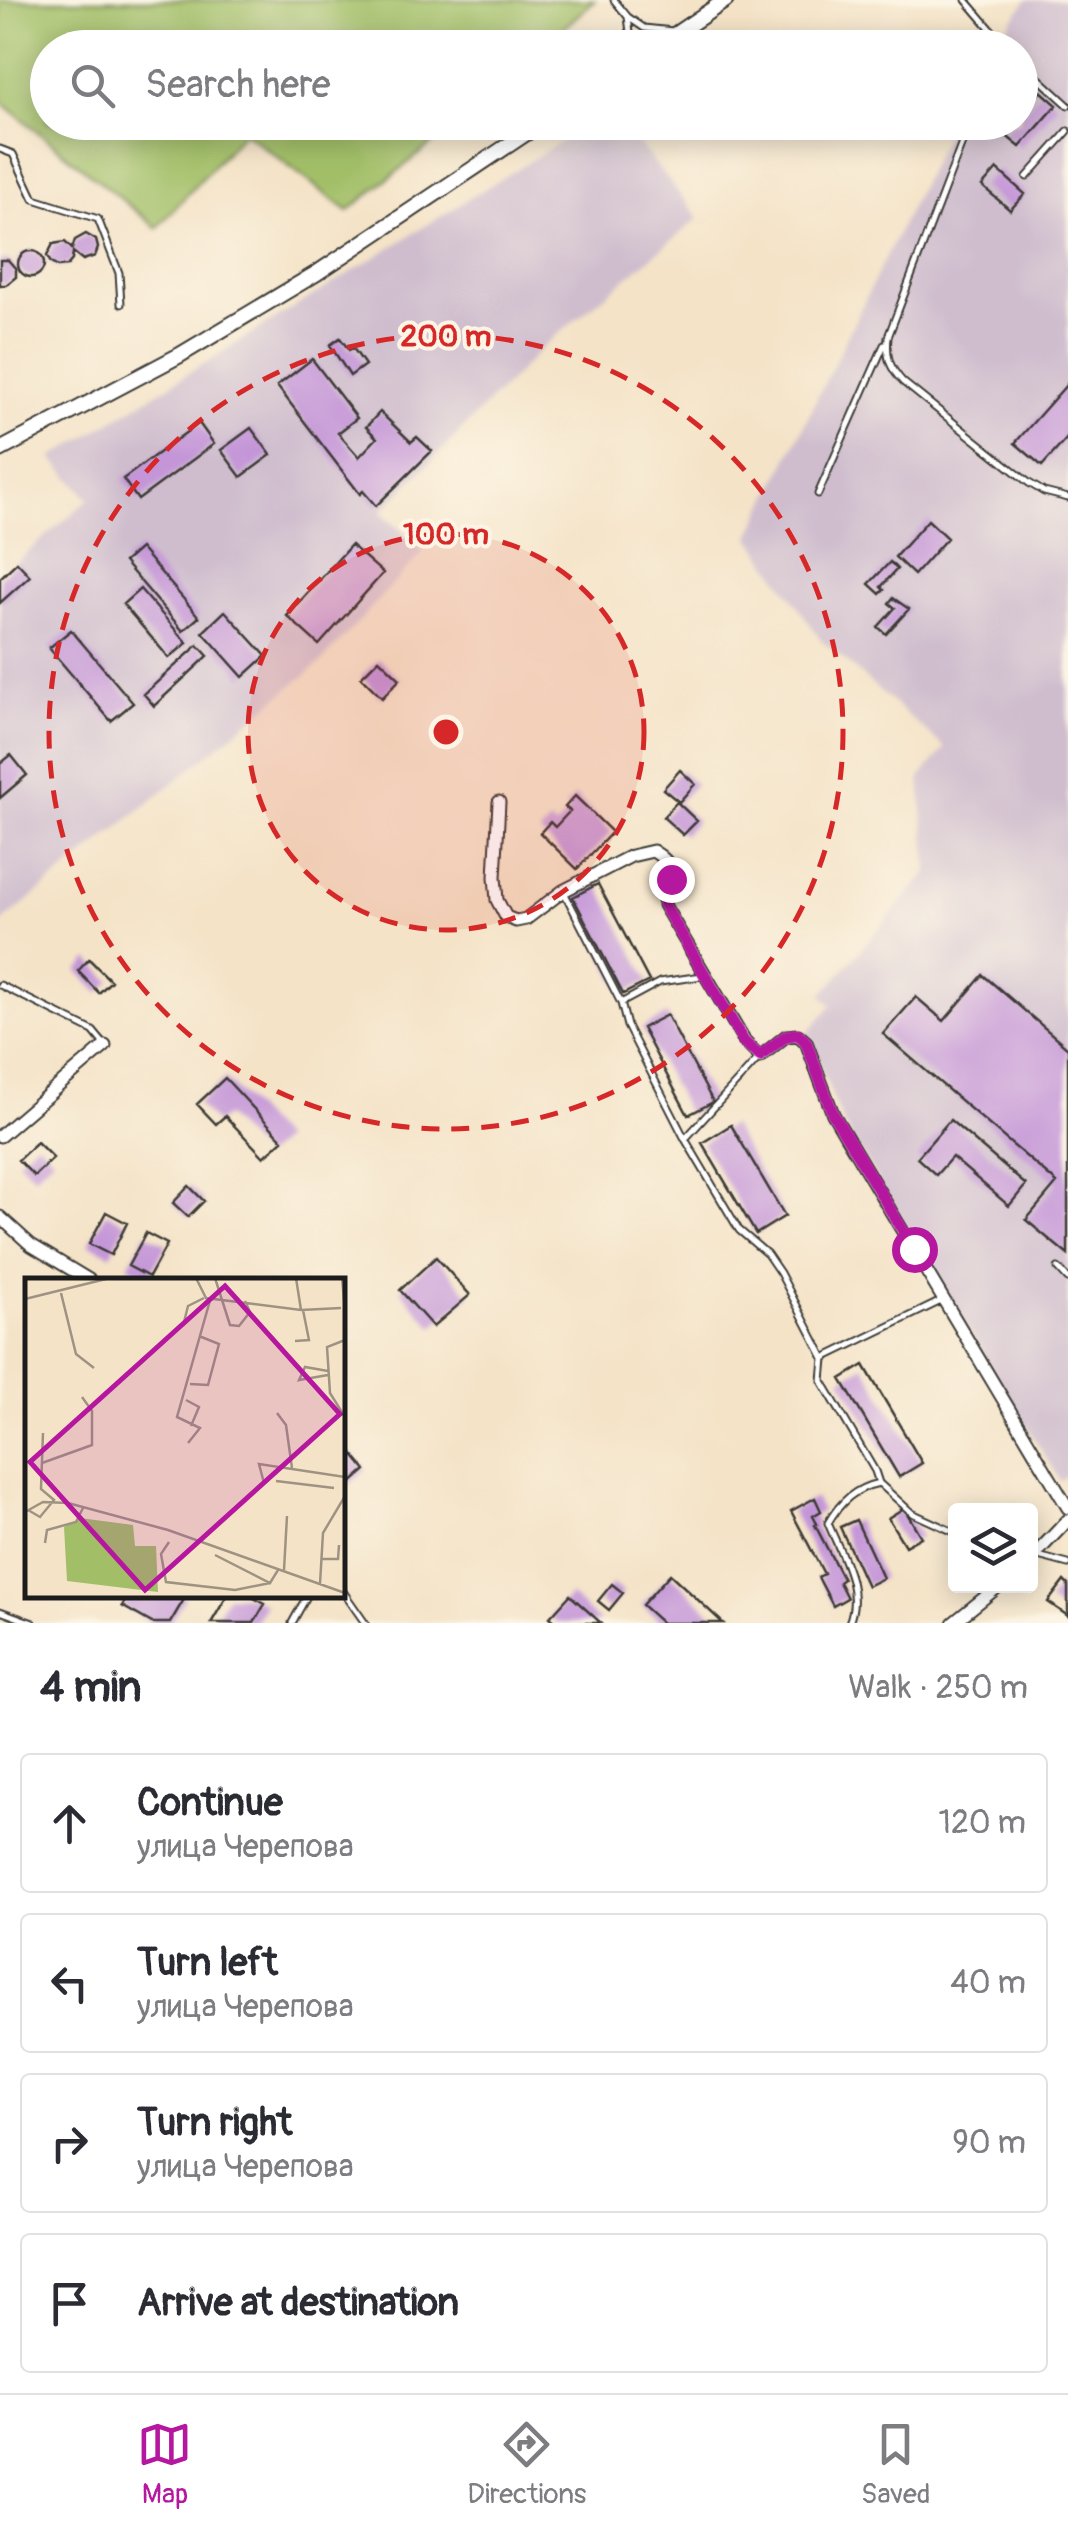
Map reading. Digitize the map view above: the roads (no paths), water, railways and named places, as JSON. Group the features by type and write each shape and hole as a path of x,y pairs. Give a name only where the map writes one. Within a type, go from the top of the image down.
{"street":[{"path":"681,30 726,0"},
{"path":"0,450 180,355 317,274 515,140"},
{"path":"499,802 495,877 500,911 516,921 631,856 653,851 670,866 664,905 744,1042 760,1056 786,1036 798,1034 806,1042 833,1114 1068,1508"},
{"path":"0,1136 106,1046"},
{"path":"0,1218 32,1245 85,1278"},
{"path":"1038,1550 1068,1520"},
{"path":"953,1623 990,1593"}],"lane":[{"path":"614,0 628,18 652,30"},
{"path":"966,0 992,30"},
{"path":"628,18 631,30"},
{"path":"1038,78 1068,106"},
{"path":"1027,177 1068,130"},
{"path":"818,494 888,337 963,140"},
{"path":"0,149 13,154 34,199 98,219 119,273 121,304"},
{"path":"888,337 886,356 903,382 1029,483 1067,499"},
{"path":"563,891 686,1138 740,1230 767,1254 780,1274 824,1358 822,1380 879,1482 912,1513 948,1529"},
{"path":"621,1003 660,982 705,975"},
{"path":"0,985 94,1032 106,1046"},
{"path":"686,1138 760,1056"},
{"path":"1058,1268 1068,1278"},
{"path":"824,1358 944,1300"},
{"path":"849,1623 854,1610 854,1585 828,1523 844,1500 879,1482"},
{"path":"1038,1557 1068,1564"},
{"path":"345,1594 365,1623"},
{"path":"292,1623 306,1598"},
{"path":"0,1611 33,1623"}]}
